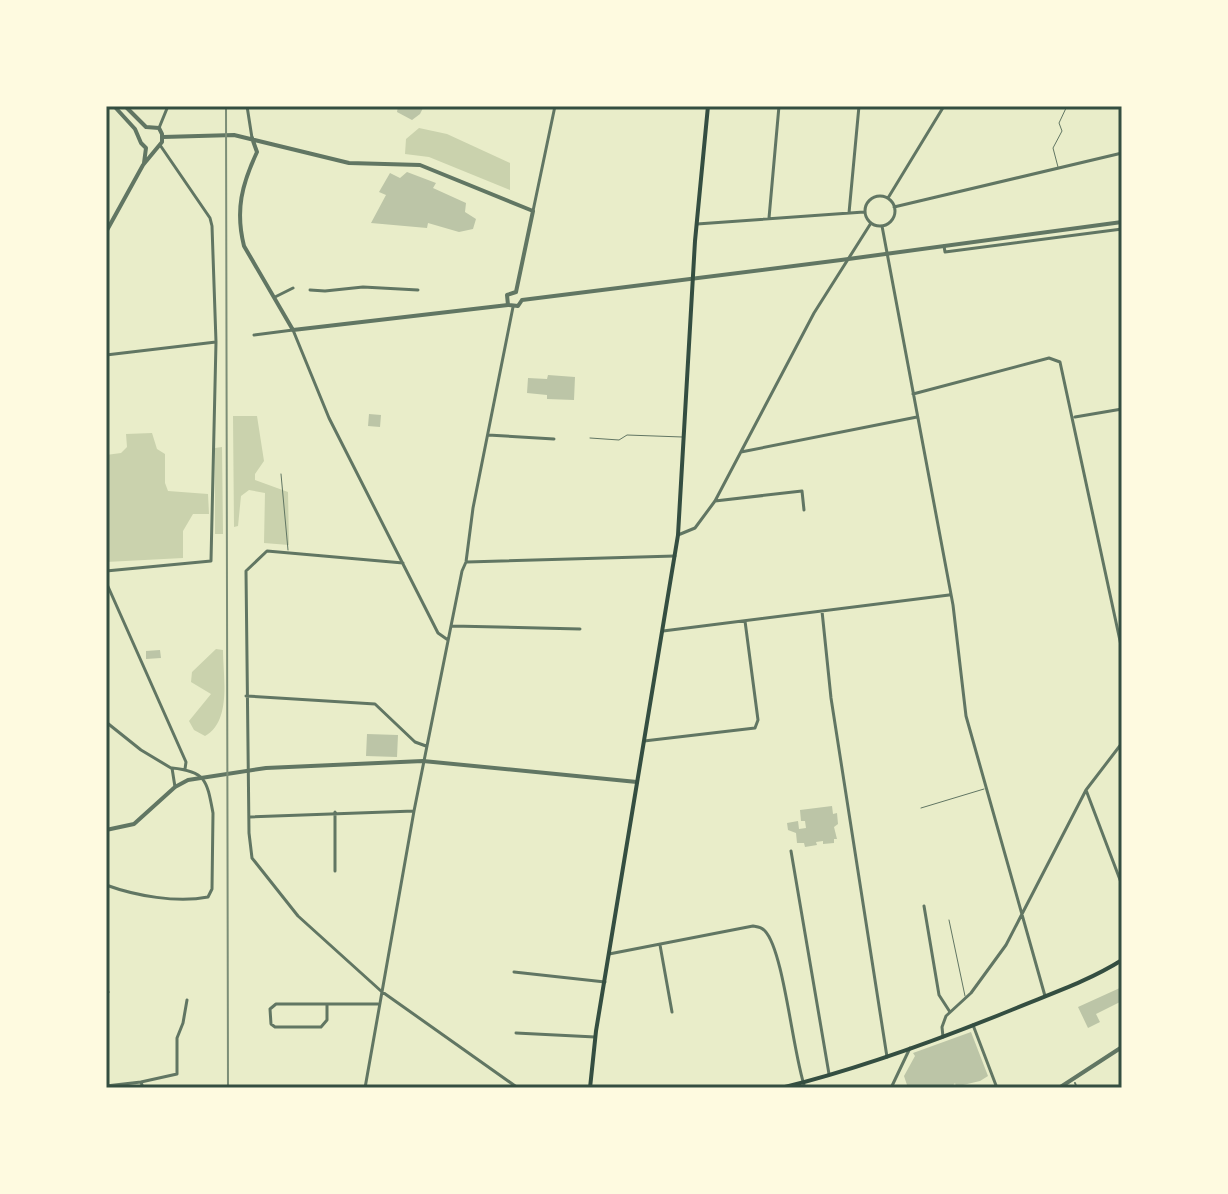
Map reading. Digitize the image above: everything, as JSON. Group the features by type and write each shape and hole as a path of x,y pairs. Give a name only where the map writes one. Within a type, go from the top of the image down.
{"main road":[{"path":"590,1088 595,1037 678,535 693,277 708,107"},
{"path":"781,1088 804,1085 943,1037 1045,996 1122,960"}],"street":[{"path":"114,106 146,148"},
{"path":"125,106 146,127"},
{"path":"163,137 159,128 168,106"},
{"path":"247,106 257,152"},
{"path":"522,300 516,292 555,106"},
{"path":"688,106 708,107"},
{"path":"769,220 779,106"},
{"path":"849,213 859,106"},
{"path":"888,198 944,106"},
{"path":"139,136 146,127 159,128"},
{"path":"163,137 229,135 270,142 349,163 420,165 533,211"},
{"path":"107,229 143,165 163,137"},
{"path":"270,142 257,152 242,185 241,235 244,246 293,330 329,418 438,633 448,640"},
{"path":"146,148 158,146"},
{"path":"106,571 211,561 216,342 210,218 158,146"},
{"path":"143,165 146,148"},
{"path":"894,207 1122,153"},
{"path":"864,212 870,199 878,196 888,198 894,207 892,219 882,226"},
{"path":"697,224 864,212"},
{"path":"864,212 871,223 882,226"},
{"path":"522,300 1122,222"},
{"path":"678,535 695,528 715,501 814,313 871,223"},
{"path":"882,226 951,595 961,656 966,716 1045,996"},
{"path":"944,245 945,252 1122,229"},
{"path":"310,290 363,287 418,290"},
{"path":"275,297 293,288"},
{"path":"365,1088 423,761 466,562 510,306 507,295 516,292"},
{"path":"254,335 520,305 522,300"},
{"path":"106,355 216,342"},
{"path":"913,394 1055,358 1063,366 1122,650"},
{"path":"1074,417 1122,409"},
{"path":"741,452 917,417"},
{"path":"488,435 554,439"},
{"path":"715,501 802,491 804,510"},
{"path":"403,563 267,551 246,571 246,696 252,858 298,916 381,991 518,1088"},
{"path":"466,562 675,556"},
{"path":"106,582 186,762 185,769"},
{"path":"663,631 951,595"},
{"path":"822,611 838,742 887,1057"},
{"path":"644,741 755,728 758,720 745,621"},
{"path":"451,626 580,629"},
{"path":"246,696 375,704 415,742 427,746"},
{"path":"106,722 141,750 172,768 196,771 203,776 213,813 212,889 208,897 174,899 106,885"},
{"path":"943,1037 942,1023 966,998 1006,945 1086,790 1122,743"},
{"path":"106,830 134,824 175,787 203,776 249,770 423,761 637,782"},
{"path":"172,768 175,787"},
{"path":"1086,790 1122,885"},
{"path":"249,817 414,811"},
{"path":"335,812 335,871"},
{"path":"791,851 829,1074"},
{"path":"924,906 939,995 950,1012"},
{"path":"609,954 753,926 762,928 768,935 781,976 804,1085"},
{"path":"660,945 672,1012"},
{"path":"514,972 605,982"},
{"path":"106,1086 177,1074 177,1038 187,1000"},
{"path":"327,1004 327,1020 321,1027 275,1027 271,1024 270,1009 276,1004 327,1004 378,1004"},
{"path":"973,1025 997,1088"},
{"path":"516,1033 595,1037"},
{"path":"1059,1088 1122,1047"},
{"path":"891,1088 910,1048"},
{"path":"141,1082 143,1088"},
{"path":"1075,1083 1077,1088"}],"lane":[{"path":"1058,169 1053,148 1062,131 1059,123 1067,106"},
{"path":"590,438 619,440 627,435 685,437"},
{"path":"281,474 288,553"},
{"path":"921,808 986,789"},
{"path":"949,920 966,998"}],"green space":[{"path":"419,128 447,134 510,163 510,190 429,157 405,154 406,139"},
{"path":"233,416 257,416 264,461 255,474 255,480 288,492 289,545 264,543 265,493 249,490 241,496 238,526 234,527"},
{"path":"152,433 157,449 165,454 168,491 208,494 209,514 193,514 183,531 183,558 106,562 106,455 121,453 127,447 126,434"},
{"path":"222,447 223,534 215,534 215,448"},
{"path":"216,649 223,650 223,709 214,729 205,736 194,730 189,721 211,694 191,682 192,672"}],"building":[{"path":"398,106 424,106 412,120 397,112"},
{"path":"407,172 436,183 433,188 466,203 465,212 476,219 473,229 459,232 428,223 427,228 371,223 386,195 379,192 390,173 400,178"},
{"path":"548,375 575,377 574,400 547,399 547,395 527,393 528,378 547,379"},
{"path":"369,414 381,415 380,427 368,426"},
{"path":"160,650 161,658 146,659 146,651"},
{"path":"367,734 398,735 397,757 366,756"},
{"path":"832,806 833,814 837,813 838,824 834,827 837,839 834,843 823,844 823,841 805,847 804,843 797,843 796,833 788,830 787,823 798,821 799,829 806,828 805,821 801,821 800,810"},
{"path":"1122,987 1122,1001 1096,1014 1100,1022 1088,1028 1078,1007"},
{"path":"971,1032 988,1076 963,1085 956,1086 955,1083 951,1088 907,1085 904,1076 915,1056 913,1053"}],"railway":[{"path":"226,106 228,1088"}]}
